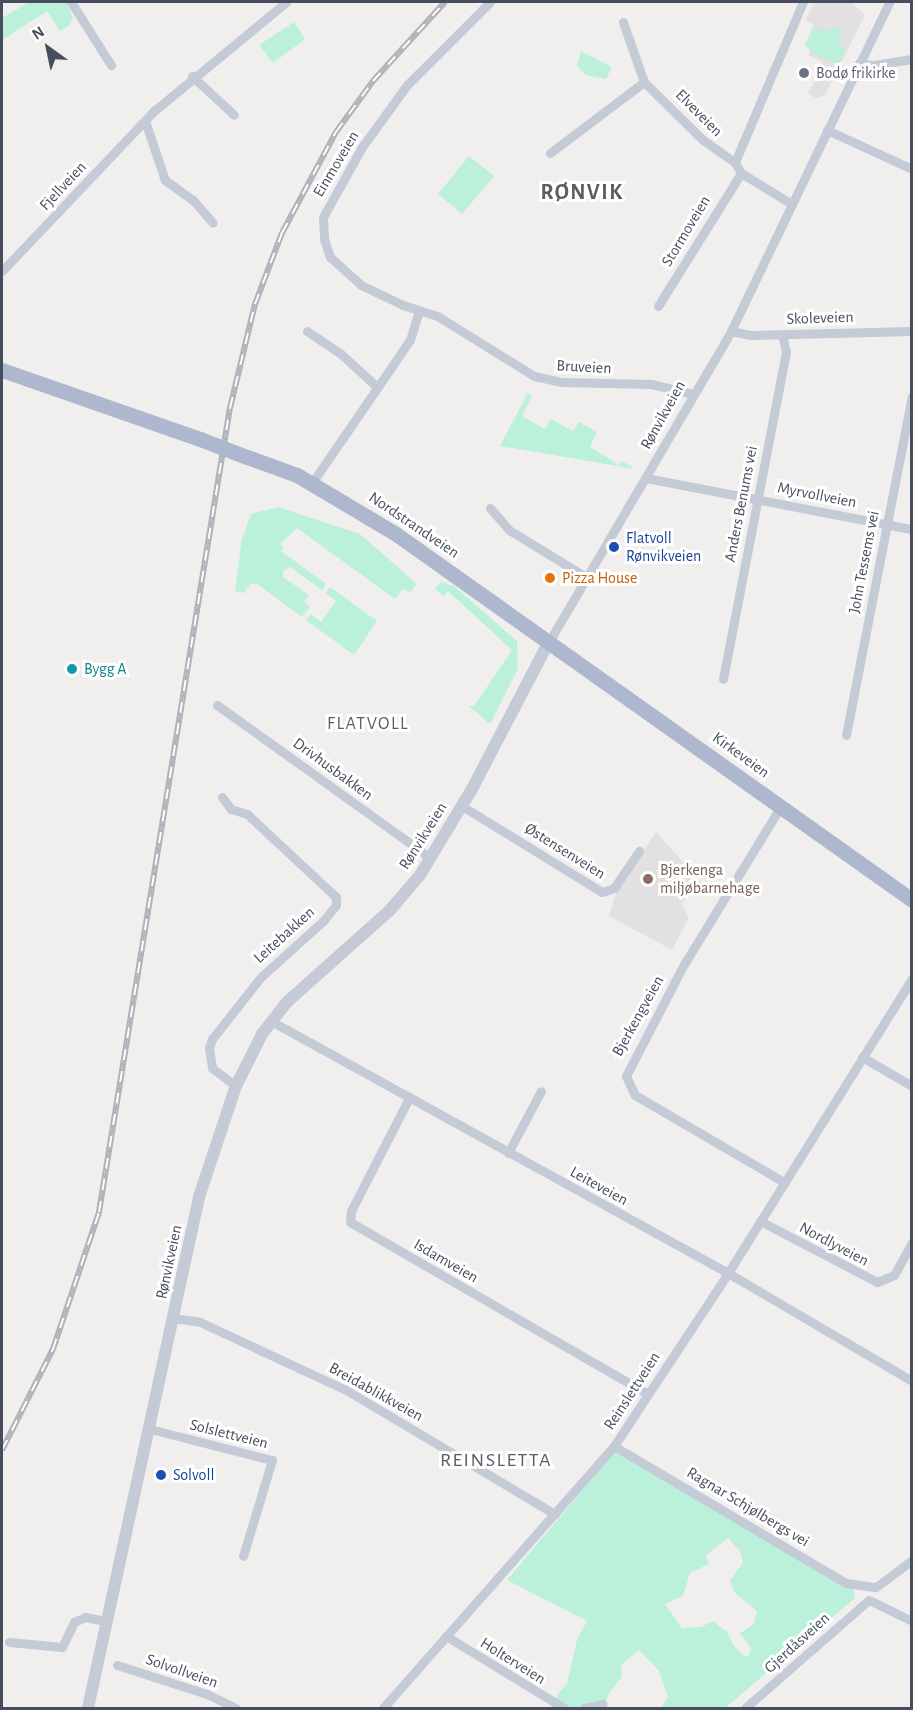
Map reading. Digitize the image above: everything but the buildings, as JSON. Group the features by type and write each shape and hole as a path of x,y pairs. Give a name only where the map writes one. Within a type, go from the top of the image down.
{"main road":[{"path":"2,362 27,376"},
{"path":"2,370 27,376"},
{"name":"Nordstrandveien","path":"27,376 312,483 396,534 550,640"},
{"name":"Kirkeveien","path":"550,640 912,900"}],"street":[{"path":"71,2 111,66"},
{"name":"Fjellveien","path":"2,271 145,120 192,76 286,2"},
{"name":"Einmoveien","path":"419,311 361,285 337,267 324,239 323,218 328,202 362,147 401,93 490,2"},
{"path":"790,202 741,174 735,162 803,2"},
{"name":"Rønvikveien","path":"88,1708 200,1197 236,1086 271,1021 299,989 390,910 431,858 462,806 550,640 731,330 790,202 889,2"},
{"name":"Elveveien","path":"624,22 644,82 703,140 735,162"},
{"path":"859,63 874,65 912,59"},
{"path":"192,76 234,115"},
{"path":"550,153 644,82"},
{"path":"145,120 165,180 193,200 213,223"},
{"path":"827,130 912,169"},
{"name":"Stormoveien","path":"658,306 741,174"},
{"path":"312,483 410,340 419,311"},
{"name":"Bruveien","path":"419,311 439,317 523,370 550,380 651,384 693,394"},
{"name":"Skoleveien","path":"731,330 750,335 912,331"},
{"path":"307,331 341,354 377,387"},
{"name":"Anders Benums vei","path":"723,679 786,352 782,334"},
{"name":"John Tessems vei","path":"846,735 912,396"},
{"name":"Myrvollveien","path":"646,478 912,529"},
{"path":"490,508 509,530 586,578"},
{"name":"Drivhusbakken","path":"217,705 431,858"},
{"name":"Leitebakken","path":"222,797 231,810 247,814 336,897 336,905 323,921 260,978 212,1039 209,1048 212,1068 236,1086"},
{"name":"Østensenveien","path":"462,806 602,892 614,888 639,851"},
{"name":"Bjerkengveien","path":"781,806 684,964 626,1076 635,1095 783,1182"},
{"name":"Reinslettveien","path":"383,1708 614,1446 729,1273 783,1182 912,978"},
{"name":"Leiteveien","path":"271,1021 729,1273 912,1381"},
{"path":"862,1057 912,1086"},
{"path":"508,1153 541,1091"},
{"name":"Isdamveien","path":"409,1098 351,1211 350,1222 648,1394"},
{"name":"Nordlyveien","path":"760,1221 877,1282 894,1275 912,1242"},
{"name":"Breidablikkveien","path":"173,1318 200,1322 346,1390 555,1514"},
{"name":"Solslettveien","path":"150,1429 272,1460 243,1556"},
{"name":"Ragnar Schjølbergs vei","path":"614,1446 846,1583 868,1588 885,1583 912,1560"},
{"name":"Gjerdåsveien","path":"745,1708 869,1600 912,1621"},
{"path":"9,1642 62,1647 74,1622 85,1617 106,1621"},
{"name":"Holterveien","path":"446,1636 564,1708"},
{"name":"Solvollveien","path":"117,1665 207,1694 236,1708"},
{"path":"584,1708 603,1704"}],"shaded area":[{"path":"814,2 851,2 865,15 825,95 816,98 808,94 823,62 808,55 811,49 804,46 814,25 806,20"},
{"path":"656,832 703,884 696,895 688,894 682,903 689,918 672,950 609,916 618,887"}],"green space":[{"path":"29,2 66,2 73,17 70,25 60,31 47,11 2,40 2,18"},
{"path":"294,22 305,39 273,63 259,45"},
{"path":"813,27 825,31 836,27 842,32 839,46 846,50 838,64 813,54 806,45"},
{"path":"581,51 612,67 606,79 586,75 577,66"},
{"path":"469,156 494,176 462,214 438,194"},
{"path":"528,393 532,396 522,416 545,429 551,419 573,431 579,422 597,432 590,447 619,465 622,461 635,469 500,446"},
{"path":"278,507 360,534 417,584 410,592 403,589 395,599 297,528 280,544 284,547 281,551 326,584 322,590 290,567 283,571 283,577 309,595 304,602 310,607 302,617 257,584 250,584 244,593 235,591 242,539 251,514"},
{"path":"441,582 454,586 517,641 518,669 490,724 469,706 474,706 512,650 448,591 444,596 435,589"},
{"path":"330,587 377,621 354,655 306,620 311,614 321,622 336,601 326,593"},
{"path":"615,1451 854,1589 855,1598 725,1708 661,1708 668,1697 659,1671 639,1650 622,1664 621,1678 609,1693 604,1708 553,1708 557,1695 567,1684 577,1640 587,1621 507,1580","holes":["728,1538 740,1551 743,1563 730,1580 734,1592 757,1611 754,1624 740,1633 751,1648 749,1655 744,1656 734,1646 727,1632 713,1621 701,1627 682,1628 665,1604 683,1596 690,1573 709,1564 706,1555"]}],"railway":[{"path":"2,1450 53,1349 99,1212 230,408 255,304 282,233 336,132 373,81 445,2"}],"place":[{"name":"Bodø frikirke","path":"804,73"},
{"name":"Flatvoll Rønvikveien","path":"614,547"},
{"name":"Pizza House","path":"550,578"},
{"name":"Bygg A","path":"72,669"},
{"name":"Bjerkenga miljøbarnehage","path":"648,879"},
{"name":"Solvoll","path":"161,1475"}],"district":[{"name":"RØNVIK","path":"582,193"},
{"name":"FLATVOLL","path":"368,724"},
{"name":"REINSLETTA","path":"496,1460"}]}
